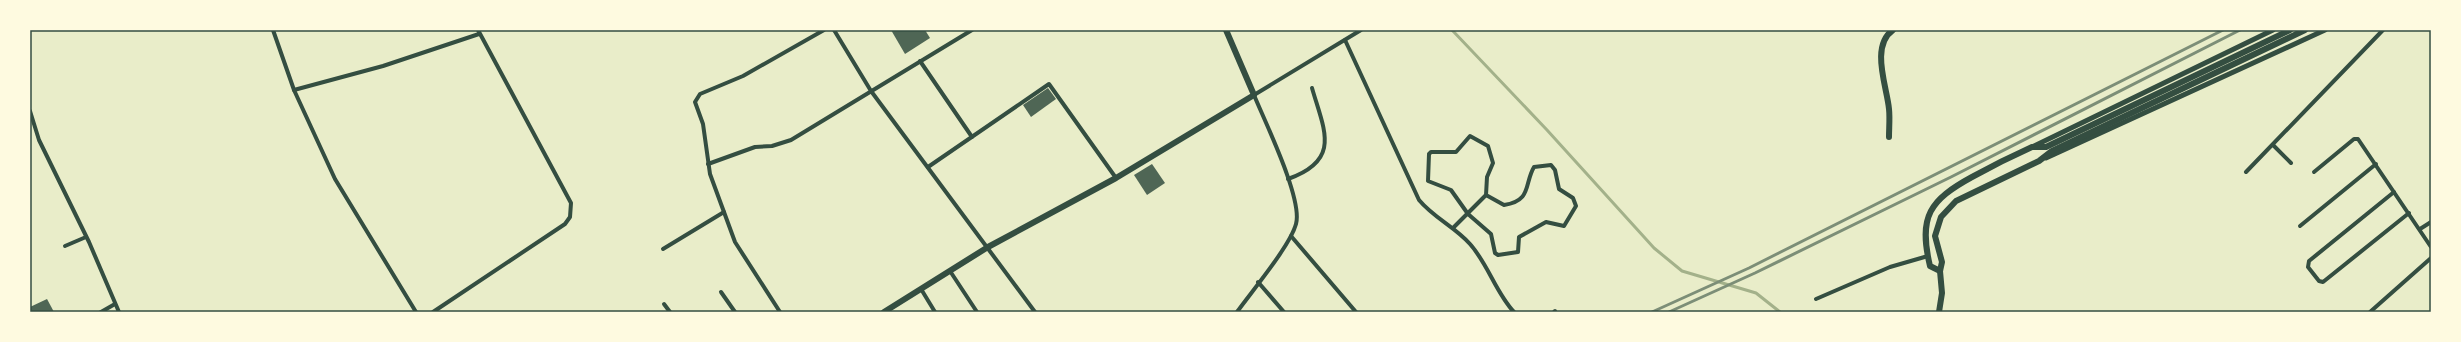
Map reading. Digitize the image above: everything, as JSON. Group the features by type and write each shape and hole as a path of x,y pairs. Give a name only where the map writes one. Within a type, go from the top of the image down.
{"main road":[{"path":"884,312 988,247 1116,178 1254,95 1226,30"},
{"path":"1889,137 1889,110 1881,56 1883,44 1888,33 1893,30"},
{"path":"1940,271 1930,266 1926,231 1932,209 1940,197 1954,187 2032,147 2046,147 2290,30"},
{"path":"1939,312 1942,294 1940,271 1942,262 1935,236 1941,217 1956,201 2039,161 2052,151 2305,30"},
{"path":"1932,209 1941,217"}],"street":[{"path":"273,30 294,90 335,179 416,312"},
{"path":"780,312 735,242 708,164 703,124 695,105 696,98 776,58 824,30"},
{"path":"834,30 871,90 1035,312"},
{"path":"708,164 755,147 772,146 791,140 809,131 871,90 972,30"},
{"path":"1237,312 1291,236 1298,210 1288,179 1254,95 1361,30"},
{"path":"2032,147 2273,30"},
{"path":"2039,161 2325,30"},
{"path":"2246,172 2383,30"},
{"path":"294,90 383,66 478,32 527,119 571,203 570,217 565,224 433,312"},
{"path":"1345,40 1419,200 1427,209 1453,228 1471,245 1514,312"},
{"path":"920,61 972,137"},
{"path":"928,167 1049,84 1116,178"},
{"path":"1288,179 1308,170 1320,159 1326,146 1325,134 1312,88"},
{"path":"30,111 39,140 86,237 119,312"},
{"path":"1453,228 1468,214 1486,194 1486,176 1493,163 1488,146 1470,136 1456,152 1431,152 1429,154 1428,181 1451,190 1468,214 1491,234 1493,250 1498,255 1518,252 1519,237 1542,223 1550,222 1564,226 1576,206 1573,198 1559,189 1555,170 1551,165 1534,167 1527,192 1512,202 1504,205 1486,194"},
{"path":"2314,172 2356,138 2376,164 2431,247"},
{"path":"2273,145 2291,163"},
{"path":"2300,226 2376,164"},
{"path":"2394,192 2310,261 2308,267 2319,281 2323,282 2409,213"},
{"path":"664,249 724,212"},
{"path":"2420,229 2431,222"},
{"path":"1291,236 1356,312"},
{"path":"65,246 86,237"},
{"path":"1816,299 1890,267 1928,256"},
{"path":"2370,312 2431,258"},
{"path":"950,271 977,312"},
{"path":"1258,282 1284,312"},
{"path":"921,288 935,312"},
{"path":"722,292 734,312"},
{"path":"101,312 115,304"},
{"path":"664,304 670,312"}],"building":[{"path":"891,30 925,30 930,38 905,54"},
{"path":"1048,88 1056,99 1031,117 1023,105"},
{"path":"1152,164 1165,183 1147,195 1134,175"},
{"path":"47,299 54,312 30,312 30,307"}],"waterway":[{"path":"1452,30 1547,130 1654,248 1682,271 1756,293 1780,312"}],"railway":[{"path":"1652,312 1749,268 2223,30"},
{"path":"1669,312 1755,273 1951,177 2240,30"}]}
